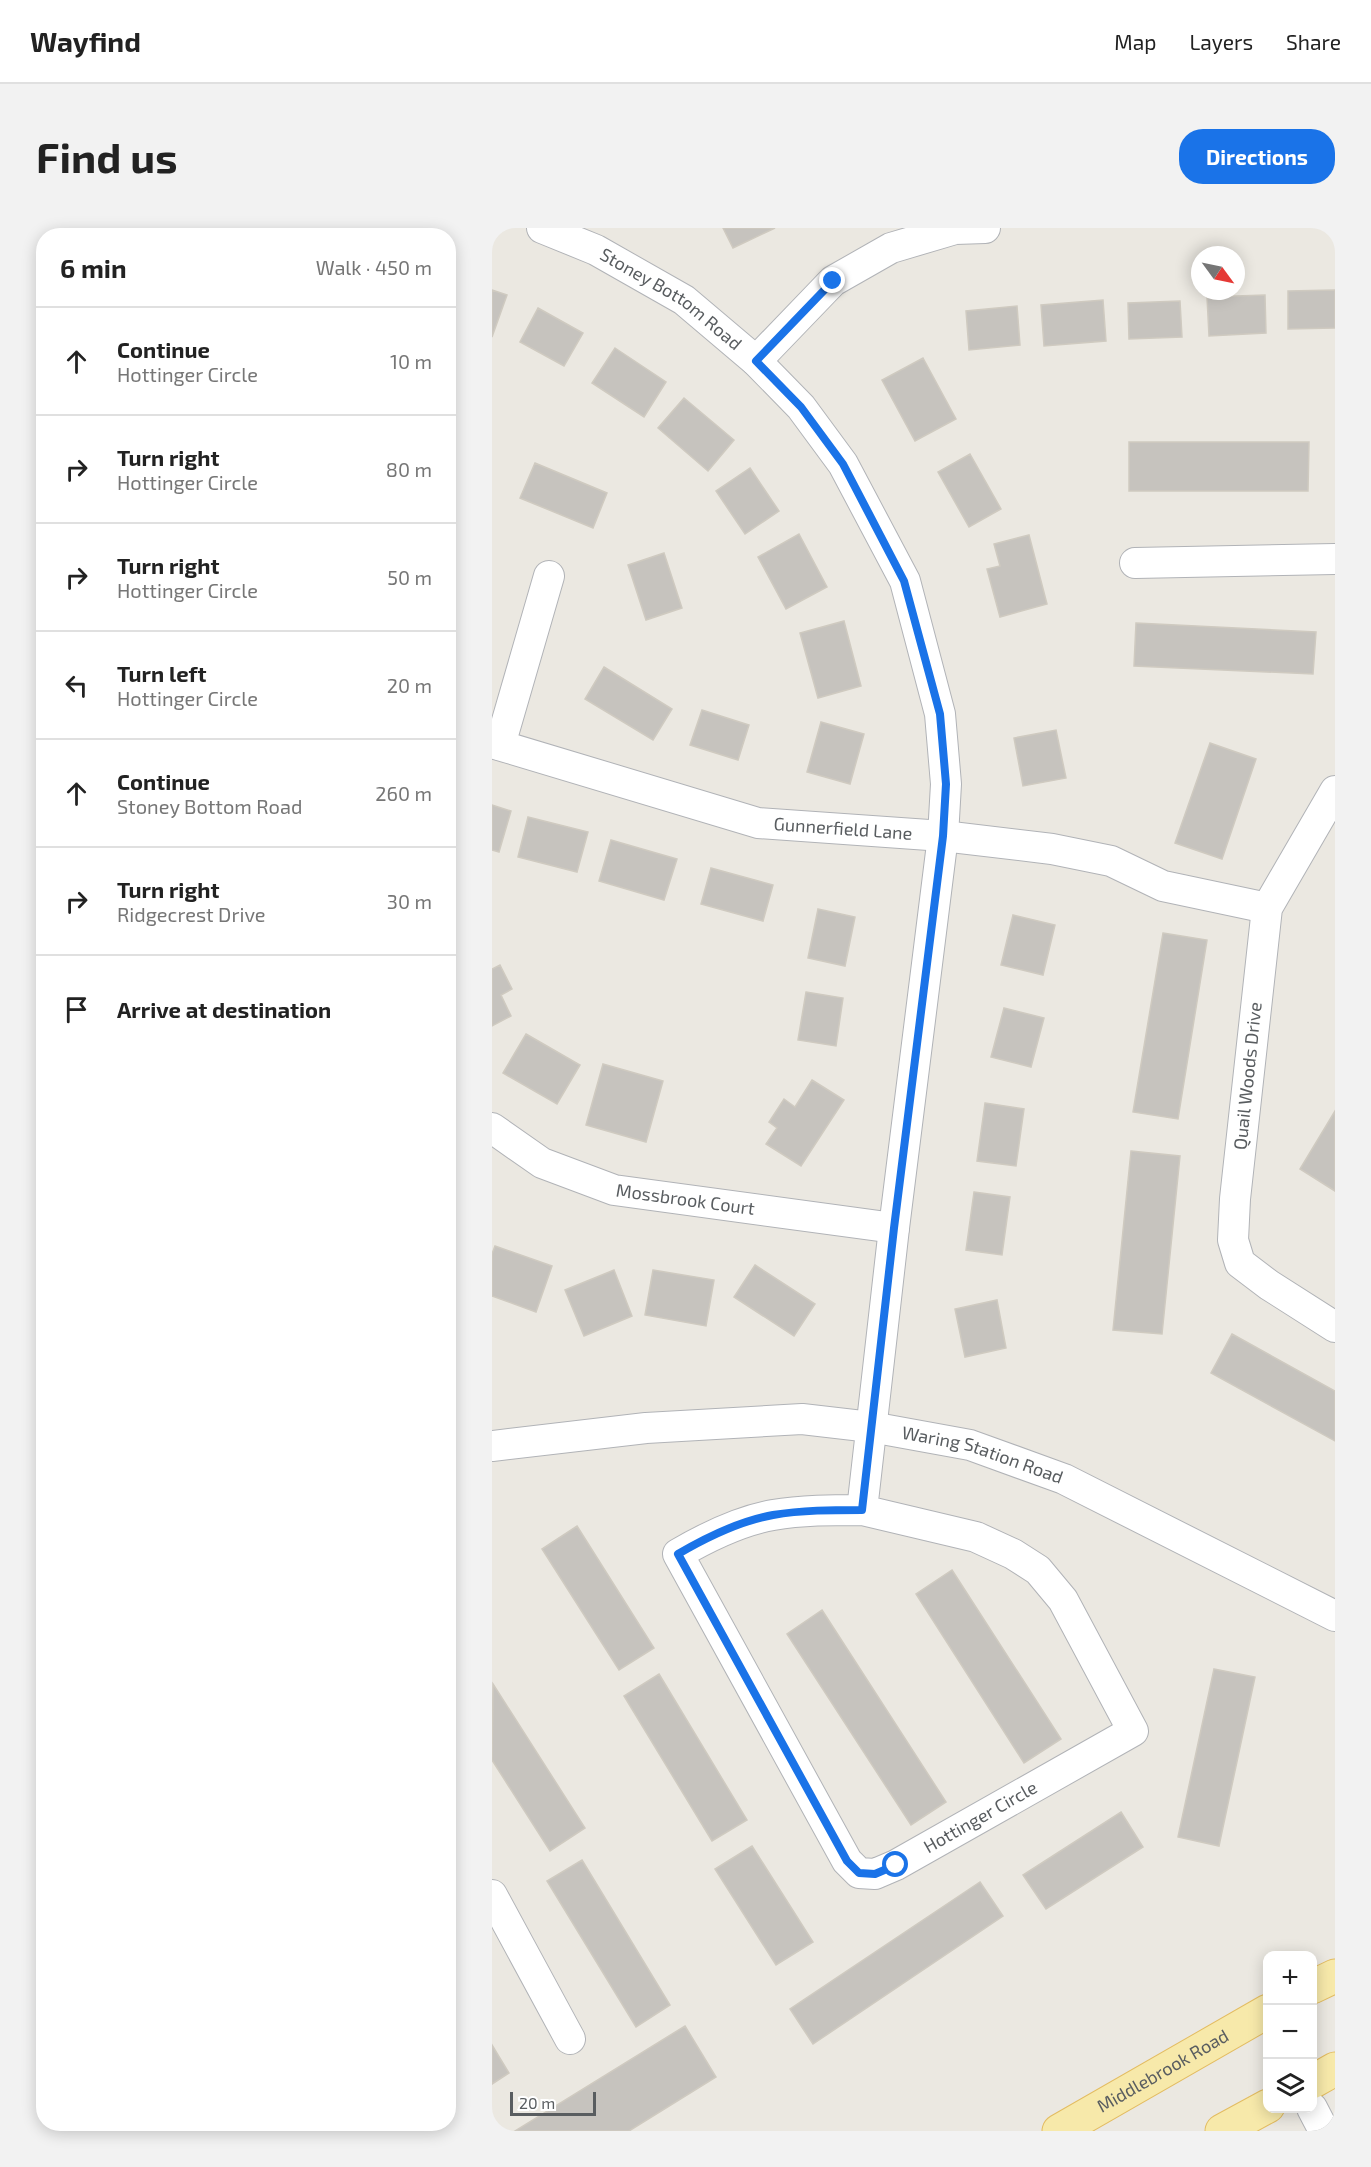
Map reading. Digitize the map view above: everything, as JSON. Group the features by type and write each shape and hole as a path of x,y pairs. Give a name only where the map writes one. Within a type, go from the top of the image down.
{"main road":[{"path":"1317,1985 1335,1976"},
{"name":"Middlebrook Road","path":"1059,2131 1263,2014"},
{"path":"1317,2079 1335,2069"},
{"path":"1222,2131 1263,2109"}],"street":[{"name":"Stoney Bottom Road","path":"542,228 596,250 684,300 756,361 801,407 843,464 904,581 940,714 946,784 943,836 871,1427"},
{"path":"756,361 833,281 891,248 954,229 985,228"},
{"path":"1135,563 1335,559"},
{"path":"496,744 549,576"},
{"name":"Gunnerfield Lane","path":"496,744 758,823 943,836 1052,849 1111,861 1162,886 1267,908"},
{"name":"Quail Woods Drive","path":"1335,791 1267,908 1234,1199 1233,1240 1240,1263 1269,1285 1335,1327"},
{"name":"Mossbrook Court","path":"492,1128 542,1163 614,1190 894,1228"},
{"name":"Waring Station Road","path":"492,1446 646,1428 802,1419 871,1427 970,1445 1064,1479 1335,1616"},
{"path":"862,1510 871,1427"},
{"name":"Hottinger Circle","path":"815,1510 862,1510 976,1537 1013,1554 1038,1570 1063,1600 1133,1731 896,1865 875,1874 859,1873 847,1861 678,1554 734,1526 772,1515 815,1510"},
{"path":"492,1895 570,2039"},
{"path":"1314,2113 1324,2131"}],"building":[{"path":"723,228 775,228 733,248"},
{"path":"492,290 507,295 492,337"},
{"path":"1335,290 1335,328 1288,329 1288,291"},
{"path":"1265,295 1266,333 1209,336 1207,300 1245,300 1245,296"},
{"path":"1103,300 1106,341 1044,346 1041,305"},
{"path":"1180,301 1182,337 1129,339 1128,303"},
{"path":"1017,306 1020,345 969,350 966,311"},
{"path":"538,308 583,333 564,366 520,342"},
{"path":"615,348 666,382 644,417 592,383"},
{"path":"923,358 956,419 915,441 882,380"},
{"path":"684,398 734,440 708,471 658,428"},
{"path":"1129,442 1309,442 1308,491 1129,491"},
{"path":"970,454 1001,509 969,527 938,472"},
{"path":"535,463 607,493 593,528 520,498"},
{"path":"750,468 779,511 745,534 716,491"},
{"path":"799,534 827,587 786,609 758,557"},
{"path":"1029,535 1047,604 1000,617 987,569 1000,566 994,544"},
{"path":"664,553 682,608 646,620 628,565"},
{"path":"844,621 861,686 818,698 800,633"},
{"path":"1136,623 1316,632 1313,674 1134,666"},
{"path":"604,667 672,709 653,740 585,699"},
{"path":"702,710 749,725 738,760 690,745"},
{"path":"821,722 864,734 850,784 807,772"},
{"path":"1056,730 1066,778 1023,786 1014,738"},
{"path":"1210,743 1256,759 1222,859 1175,843"},
{"path":"492,805 511,811 499,852 492,850"},
{"path":"528,817 588,832 577,872 518,857"},
{"path":"611,840 677,859 664,900 599,881"},
{"path":"711,868 773,885 763,921 701,904"},
{"path":"818,909 855,917 845,966 808,958"},
{"path":"1013,915 1055,925 1043,975 1001,965"},
{"path":"1163,933 1207,940 1178,1119 1133,1112"},
{"path":"500,965 512,989 501,995 511,1016 492,1026 492,969"},
{"path":"806,992 843,998 836,1046 798,1040"},
{"path":"1004,1008 1044,1018 1031,1067 991,1057"},
{"path":"526,1034 580,1065 557,1104 503,1073"},
{"path":"603,1064 663,1081 646,1142 586,1125"},
{"path":"812,1080 844,1100 801,1166 766,1144 777,1128 769,1122 784,1099 795,1107"},
{"path":"985,1103 1024,1109 1016,1166 977,1161"},
{"path":"1335,1111 1335,1191 1300,1169"},
{"path":"1131,1151 1180,1156 1162,1334 1113,1330"},
{"path":"974,1192 1010,1197 1002,1255 966,1250"},
{"path":"495,1246 552,1266 536,1312 492,1296 492,1254"},
{"path":"755,1265 815,1304 794,1336 734,1297"},
{"path":"614,1270 632,1316 584,1336 565,1290"},
{"path":"653,1270 714,1280 706,1326 645,1315"},
{"path":"997,1300 1006,1348 965,1357 955,1309"},
{"path":"1232,1334 1335,1391 1335,1441 1211,1373"},
{"path":"577,1526 654,1648 619,1670 542,1549"},
{"path":"952,1570 1061,1739 1024,1763 916,1594"},
{"path":"822,1610 946,1802 911,1825 787,1634"},
{"path":"1214,1669 1255,1677 1219,1846 1178,1837"},
{"path":"659,1674 747,1820 712,1841 624,1696"},
{"path":"493,1684 585,1828 550,1851 492,1760"},
{"path":"1121,1812 1143,1847 1046,1909 1023,1875"},
{"path":"752,1846 813,1942 776,1965 715,1869"},
{"path":"582,1860 670,2005 636,2027 547,1881"},
{"path":"980,1882 1003,1916 813,2044 790,2009"},
{"path":"685,2026 716,2077 629,2131 515,2131"},
{"path":"492,2045 509,2073 492,2084"}],"route":[{"path":"833,281 756,361 801,407 843,464 904,581 940,714 946,784 943,836 894,1228 862,1510 815,1510 772,1515 734,1526 699,1541 678,1554 847,1861 859,1873 875,1874 896,1865"}]}
